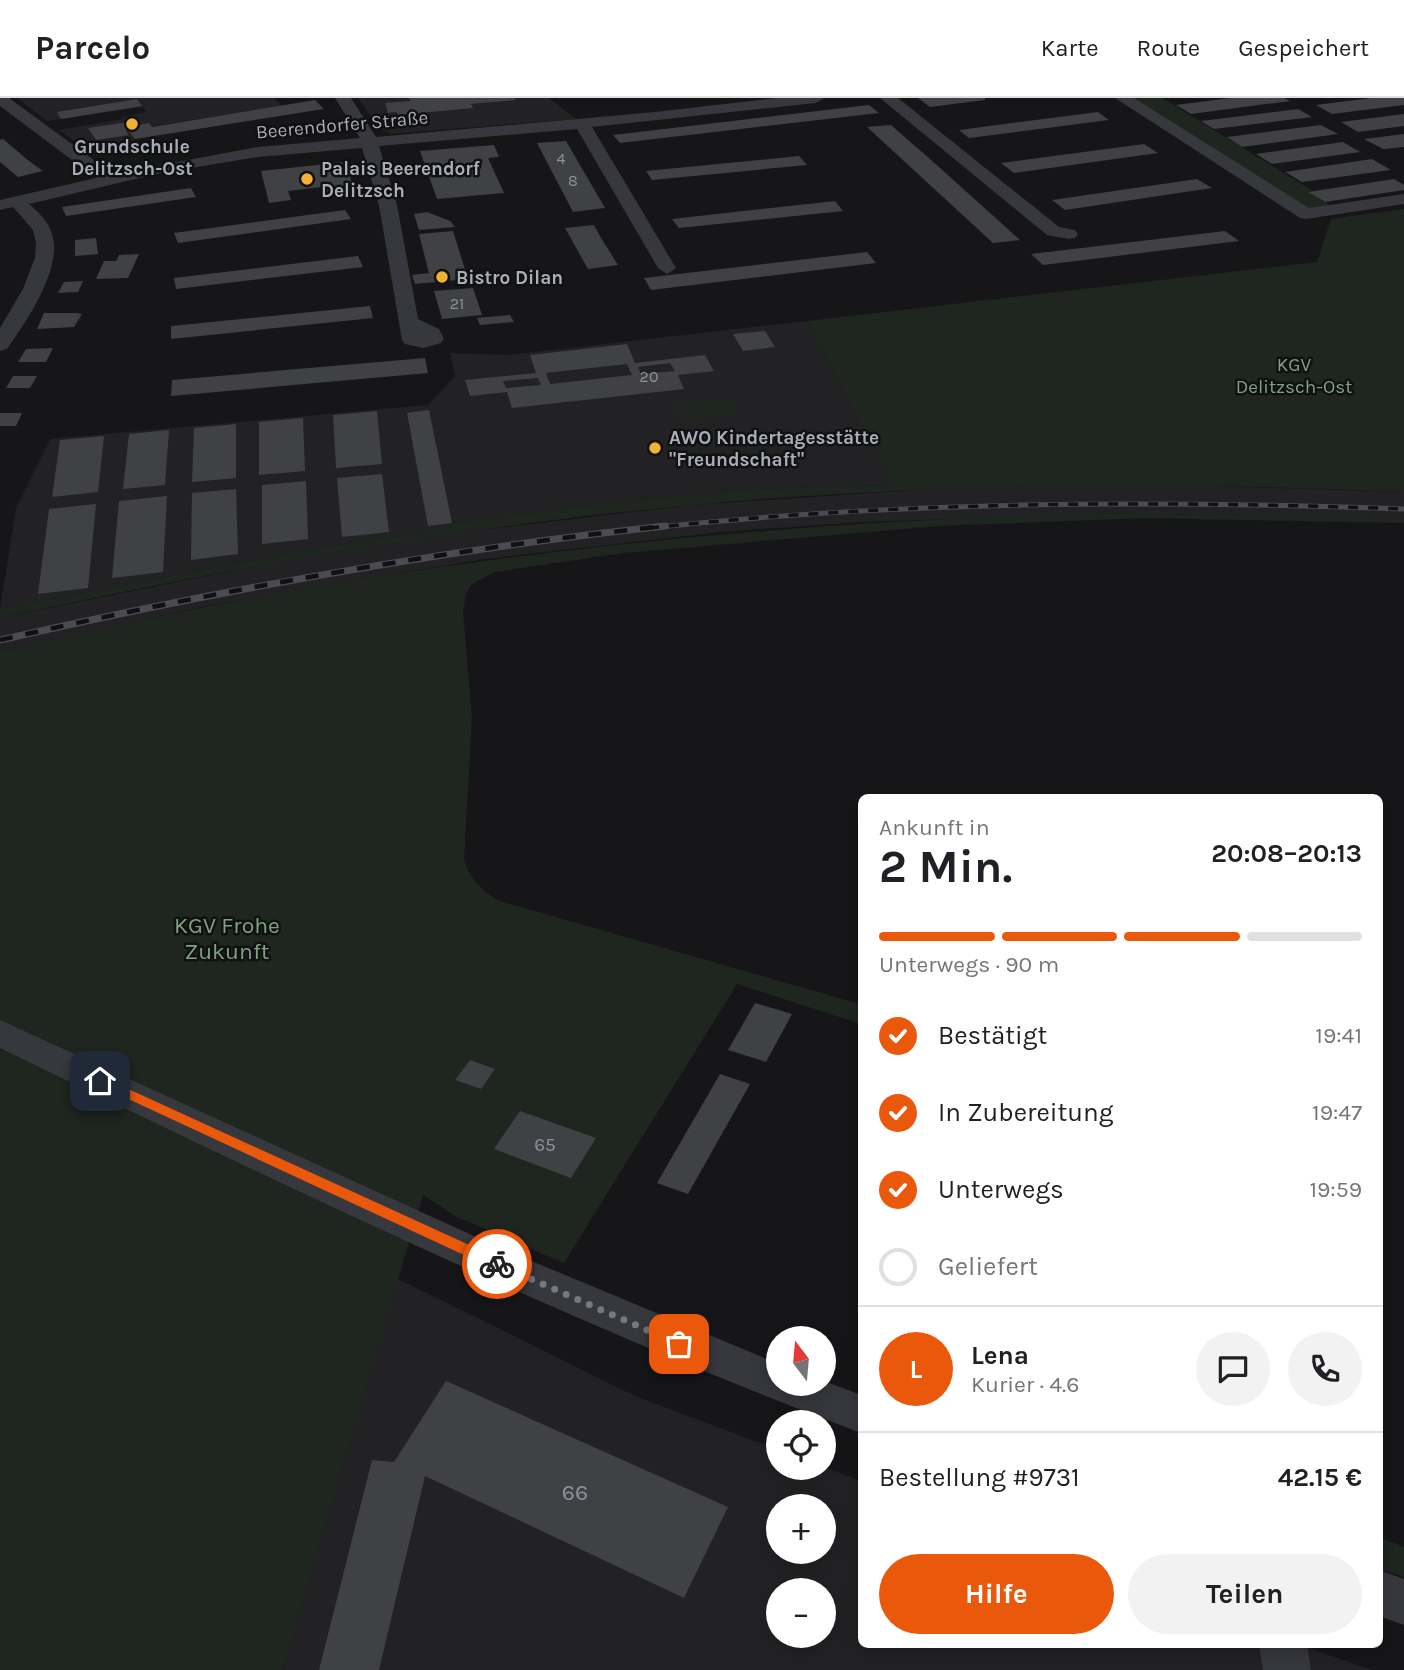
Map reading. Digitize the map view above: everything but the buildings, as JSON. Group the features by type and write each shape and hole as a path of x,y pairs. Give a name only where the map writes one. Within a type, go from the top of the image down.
{"street":[{"path":"343,98 371,142 370,150 388,205 409,321"},
{"path":"679,98 696,112"},
{"name":"Beerendorfer Straße","path":"9,203 109,179 228,156 582,124 817,98"},
{"path":"888,98 1053,231 1069,234"},
{"path":"1123,98 1306,214 1404,199"},
{"path":"0,99 109,179"},
{"path":"582,124 667,268"},
{"path":"0,345 42,271 47,252 42,230 9,203"},
{"path":"0,1033 224,1140 522,1276 654,1334 766,1378"},
{"path":"813,1396 858,1413"},
{"path":"1383,1595 1404,1602"},
{"path":"1283,1648 1287,1670"}],"shaded area":[{"name":"Grundschule Delitzsch-Ost","path":"17,98 274,98 282,106 129,130 137,143 89,151 59,130 147,112 142,107 47,121"},
{"path":"358,98 549,98 576,119 391,134 378,127"},
{"path":"807,321 893,485 752,489 595,504 452,523 453,528 311,549 0,609 16,508 50,439 428,405 455,376 450,353 507,355"},
{"path":"1180,485 1404,492 1404,520 1116,513 863,522 721,532 485,559 345,582 196,608 0,652 0,618 296,558 438,535 693,505 932,489"},
{"path":"398,1279 635,1396 766,1445 766,1480 836,1480 836,1472 858,1480 858,1648 1309,1648 1372,1670 283,1670"}],"green space":[{"path":"1123,98 1162,98 1313,191 1308,192 1336,209 1306,214"},
{"name":"KGV Delitzsch-Ost","path":"1404,209 1404,492 1226,486 1049,486 871,492 694,505 519,524 345,551 172,582 0,618 0,609 311,549 452,528 452,523 595,504 752,489 893,485 807,321 1317,262 1331,219"},
{"path":"729,399 737,415 680,421 674,405"},
{"name":"KGV Frohe Zukunft","path":"1116,513 1369,518 1404,520 1404,523 1146,518 939,526 623,553 495,572 472,584 466,593 463,612 472,717 464,860 477,883 497,900 853,1002 858,1004 858,1023 737,984 564,1263 457,1217 423,1195 283,1670 0,1670 0,652 276,594 415,571 693,537 974,518"},
{"path":"1383,1539 1404,1547 1404,1577 1383,1570"}],"railway":[{"path":"649,528 837,512 1026,505 1215,504 1404,509"},
{"path":"0,640 165,604 331,573 498,547 665,526"}],"way so far":[{"path":"497,1264 679,1344"}],"place":[{"name":"Grundschule Delitzsch-Ost","path":"132,124"},
{"name":"Palais Beerendorf Delitzsch","path":"307,179"},
{"name":"Bistro Dilan","path":"442,277"},
{"name":"AWO Kindertagesstätte \"Freundschaft\"","path":"655,448"}],"route":[{"path":"100,1081 497,1264"}]}
